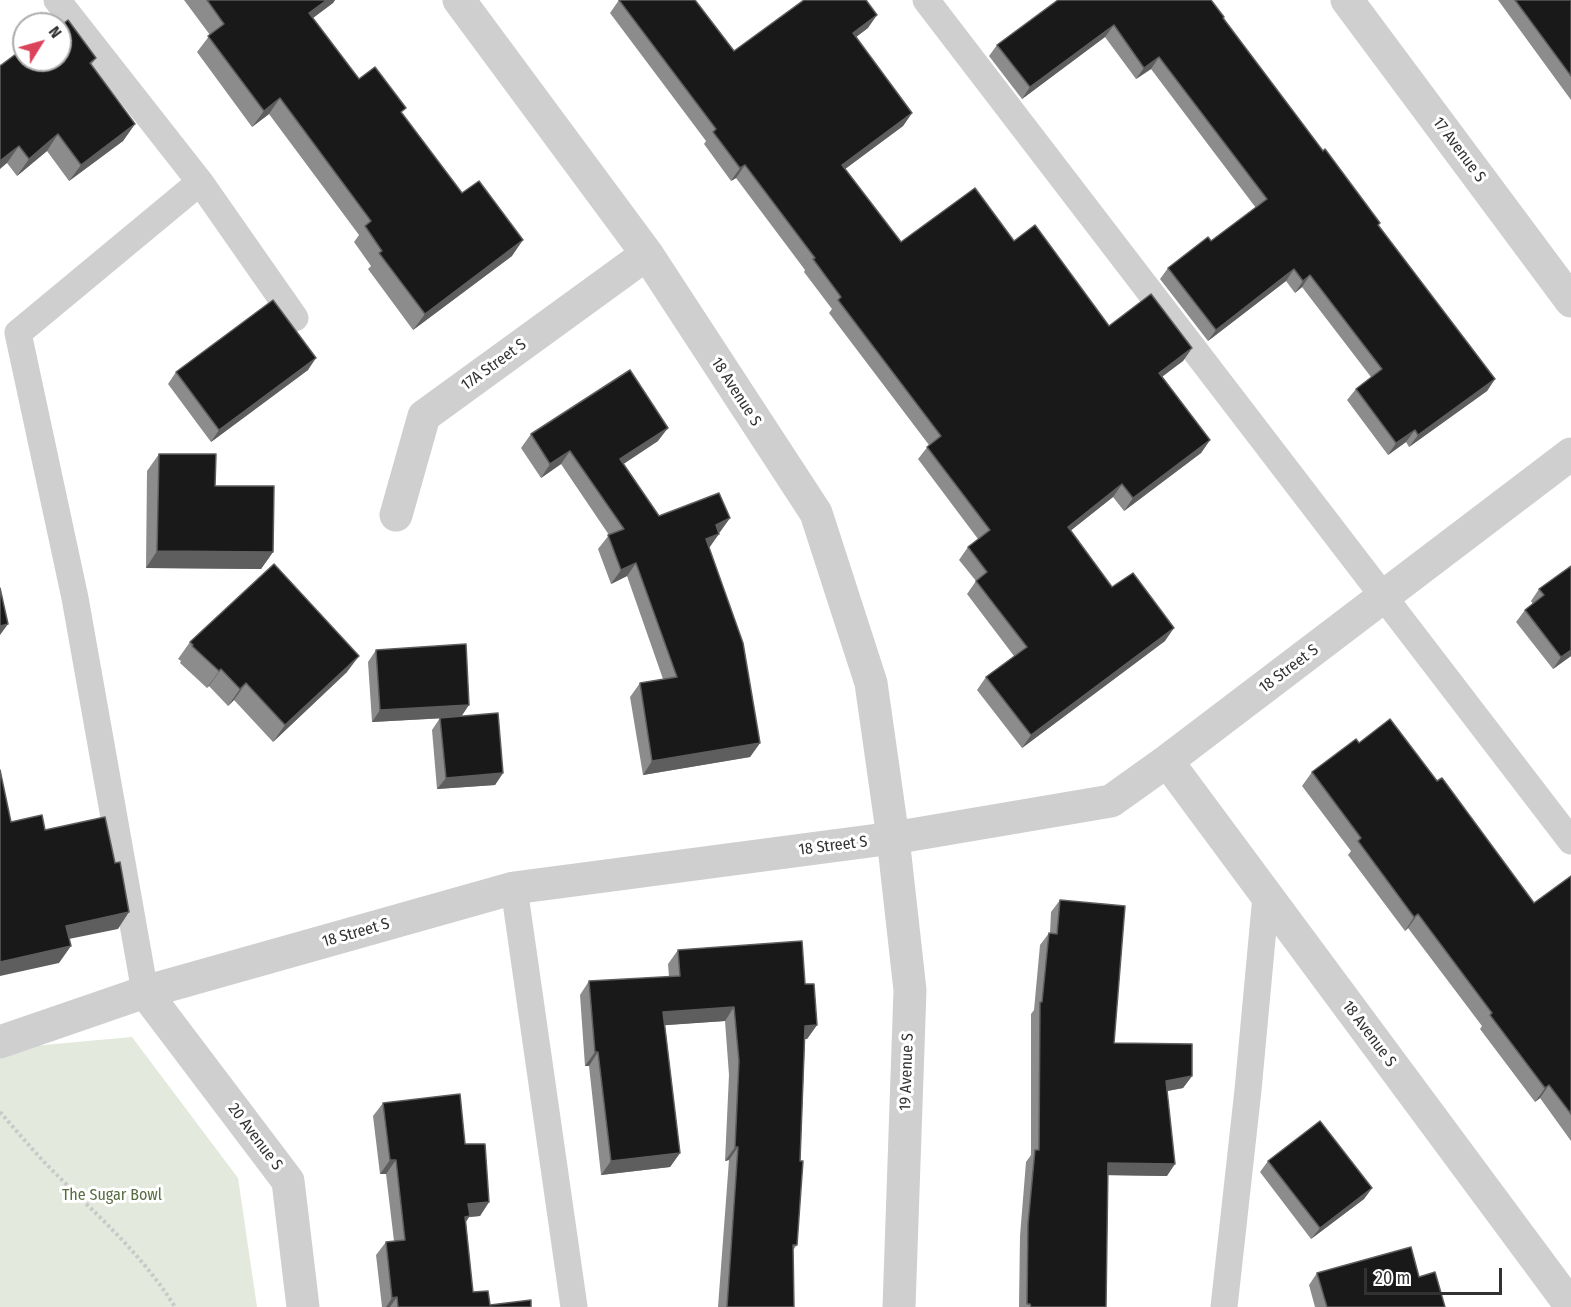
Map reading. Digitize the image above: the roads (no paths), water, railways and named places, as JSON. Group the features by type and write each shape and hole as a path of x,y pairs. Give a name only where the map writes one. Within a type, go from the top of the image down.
{"street":[{"name":"18 Avenue S","path":"459,0 646,254 816,513 871,682 893,838"},
{"name":"17 Avenue S","path":"1347,0 1571,301"},
{"name":"17A Street S","path":"396,515 424,416 646,254"},
{"name":"18 Street S","path":"0,1042 145,992 514,888 893,838 1111,801 1571,454"},
{"name":"18 Avenue S","path":"1167,761 1571,1306"},
{"name":"19 Avenue S","path":"893,838 910,990 899,1307"},
{"name":"20 Avenue S","path":"145,992 288,1181 303,1307"}],"lane":[{"path":"57,0 200,182 295,318"},
{"path":"926,0 1571,841"},
{"path":"145,992 75,598 18,333 200,182"},
{"path":"514,888 574,1307"},
{"path":"1224,1307 1248,1090 1266,896"}],"park label":[{"name":"The Sugar Bowl","path":"112,1196"}]}
